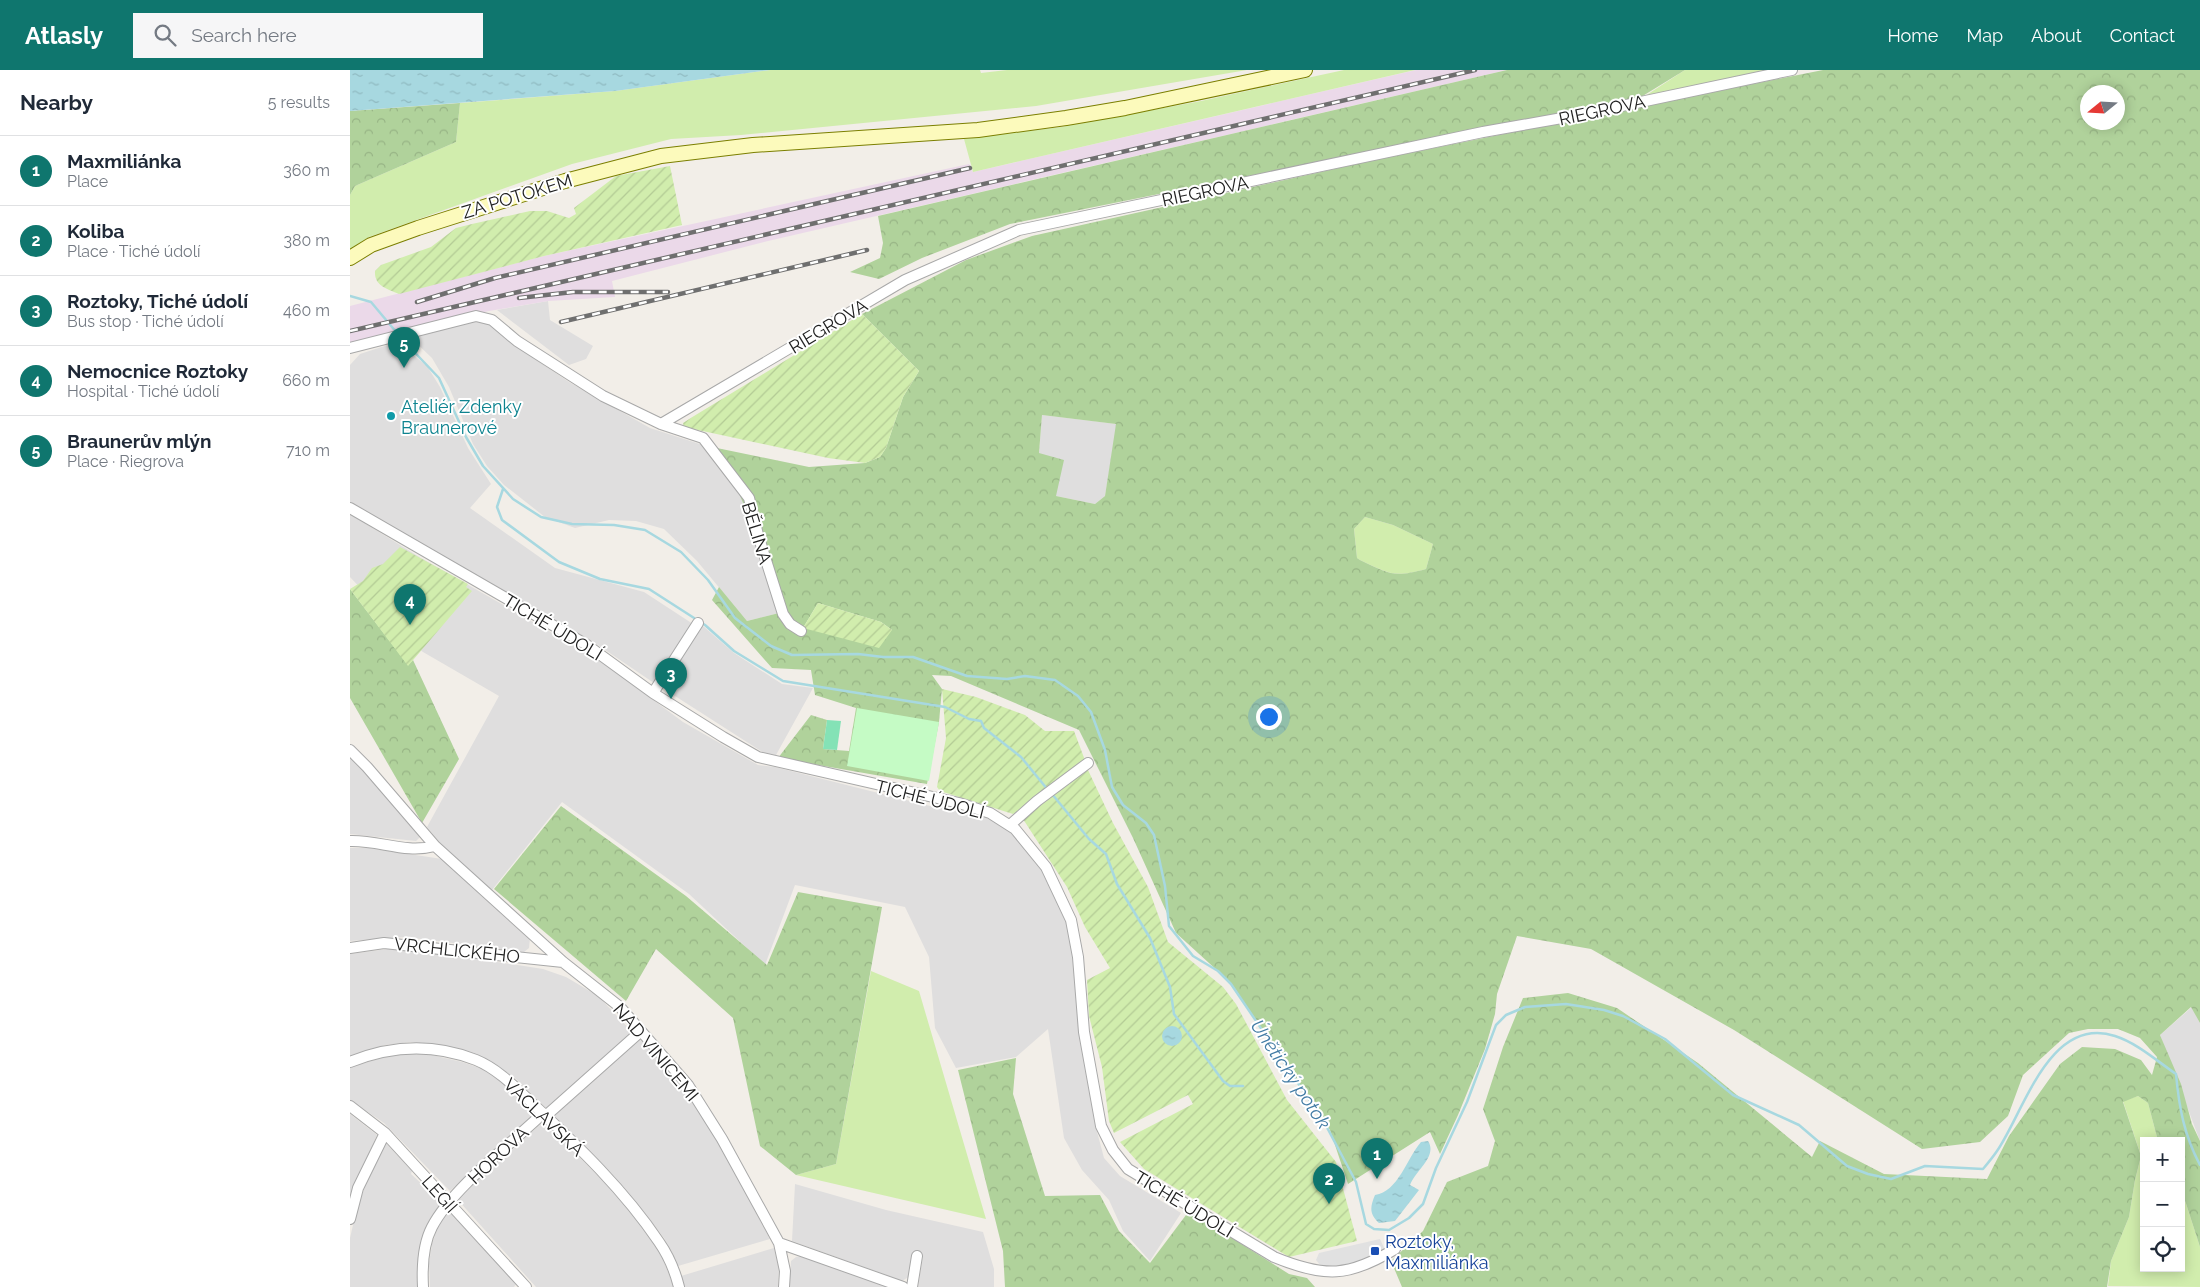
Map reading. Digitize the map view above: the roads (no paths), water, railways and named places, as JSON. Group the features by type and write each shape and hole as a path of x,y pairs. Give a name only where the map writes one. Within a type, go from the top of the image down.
{"main road":[{"name":"ZA POTOKEM","path":"350,258 371,245 394,236 565,181 616,166 690,151 978,130 1125,108 1305,70"}],"street":[{"name":"RIEGROVA","path":"661,424 905,280 1019,230 1483,132 1579,115 1792,70"},
{"path":"350,348 476,316 492,320 517,341 603,396 661,424"},
{"name":"BĚLINA","path":"661,424 703,438 749,498 758,535 783,614 790,624 801,631"},
{"name":"TICHÉ ÚDOLÍ","path":"350,508 587,645 653,693 758,757 959,803 990,813 1010,825 1037,854 1046,867 1071,920 1078,957 1084,1032 1092,1086 1101,1126 1113,1150 1128,1170 1274,1257 1297,1267 1317,1271 1351,1271 1375,1261 1395,1249"},
{"path":"653,693 698,623"},
{"name":"NAD VINICEMI","path":"350,750 435,846 563,962 620,1007 688,1086 722,1139 779,1243 785,1271 784,1287"},
{"path":"1010,825 1037,801 1088,763"},
{"path":"350,841 362,840 418,851 435,846"},
{"name":"VRCHLICKÉHO","path":"350,948 384,943 563,962"},
{"name":"HOROVA","path":"423,1287 424,1251 431,1228 448,1202 539,1117 549,1113 640,1032"},
{"name":"VÁCLAVSKÁ","path":"350,1062 376,1051 412,1047 447,1052 476,1060 504,1077 618,1189 660,1243 675,1273 679,1287"},
{"name":"LEGIÍ","path":"350,1106 385,1133 523,1286"},
{"path":"350,1219 358,1188 385,1133"},
{"path":"779,1243 903,1287"},
{"path":"912,1287 917,1256"}],"water":[{"path":"350,70 770,70 615,91 350,111"},
{"path":"1168,1026 1176,1026 1182,1032 1182,1040 1176,1046 1168,1046 1162,1040 1162,1032"},
{"path":"1428,1141 1430,1152 1428,1158 1410,1185 1419,1190 1395,1221 1379,1223 1373,1217 1371,1210 1375,1195 1383,1193 1390,1188 1421,1142"}],"waterway":[{"name":"Únětický potok","path":"350,296 371,302 397,333"},
{"name":"Únětický potok","path":"402,339 439,378 466,437 483,466 513,499 541,517 572,524 614,525 645,530 681,552 708,580 735,618 771,646 792,655 858,654 883,657 913,657 967,676 1007,679 1025,676 1055,680 1078,696 1091,712 1105,750 1112,787 1123,805 1146,823 1154,835 1165,886 1169,926 1193,956 1218,971 1231,984 1323,1120 1356,1182 1366,1224 1374,1229 1389,1230 1409,1218 1423,1204 1436,1168 1467,1102 1496,1025 1506,1015 1525,1007 1566,1004 1604,1010 1623,1016 1665,1039 1733,1095 1799,1125 1847,1166 1868,1174 1891,1179 1925,1166 1983,1169 1997,1151 2041,1071 2056,1053 2073,1040 2092,1033 2115,1036 2139,1048 2176,1074 2183,1121 2194,1154 2200,1165"},
{"path":"503,489 497,507 502,520 559,562 600,579 649,589 705,625 734,651 783,681 945,707 969,719 981,721 984,728 1021,757 1048,790"},
{"path":"1052,794 1089,839 1106,854 1117,884 1150,938 1170,987 1174,1014 1223,1081 1230,1086 1243,1086"}],"railway":[{"path":"350,331 1475,70"},
{"path":"417,302 495,278 970,168"},
{"path":"561,322 867,250"},
{"path":"519,298 573,292 668,292"}],"place":[{"name":"Braunerův mlýn","path":"404,368"},
{"name":"Ateliér Zdenky Braunerové","path":"391,416"},
{"name":"Nemocnice Roztoky","path":"410,625"},
{"name":"Roztoky, Tiché údolí","path":"671,699"},
{"name":"Maxmiliánka","path":"1377,1179"},
{"name":"Koliba","path":"1329,1204"},
{"name":"Roztoky, Maxmiliánka","path":"1375,1251"}]}
